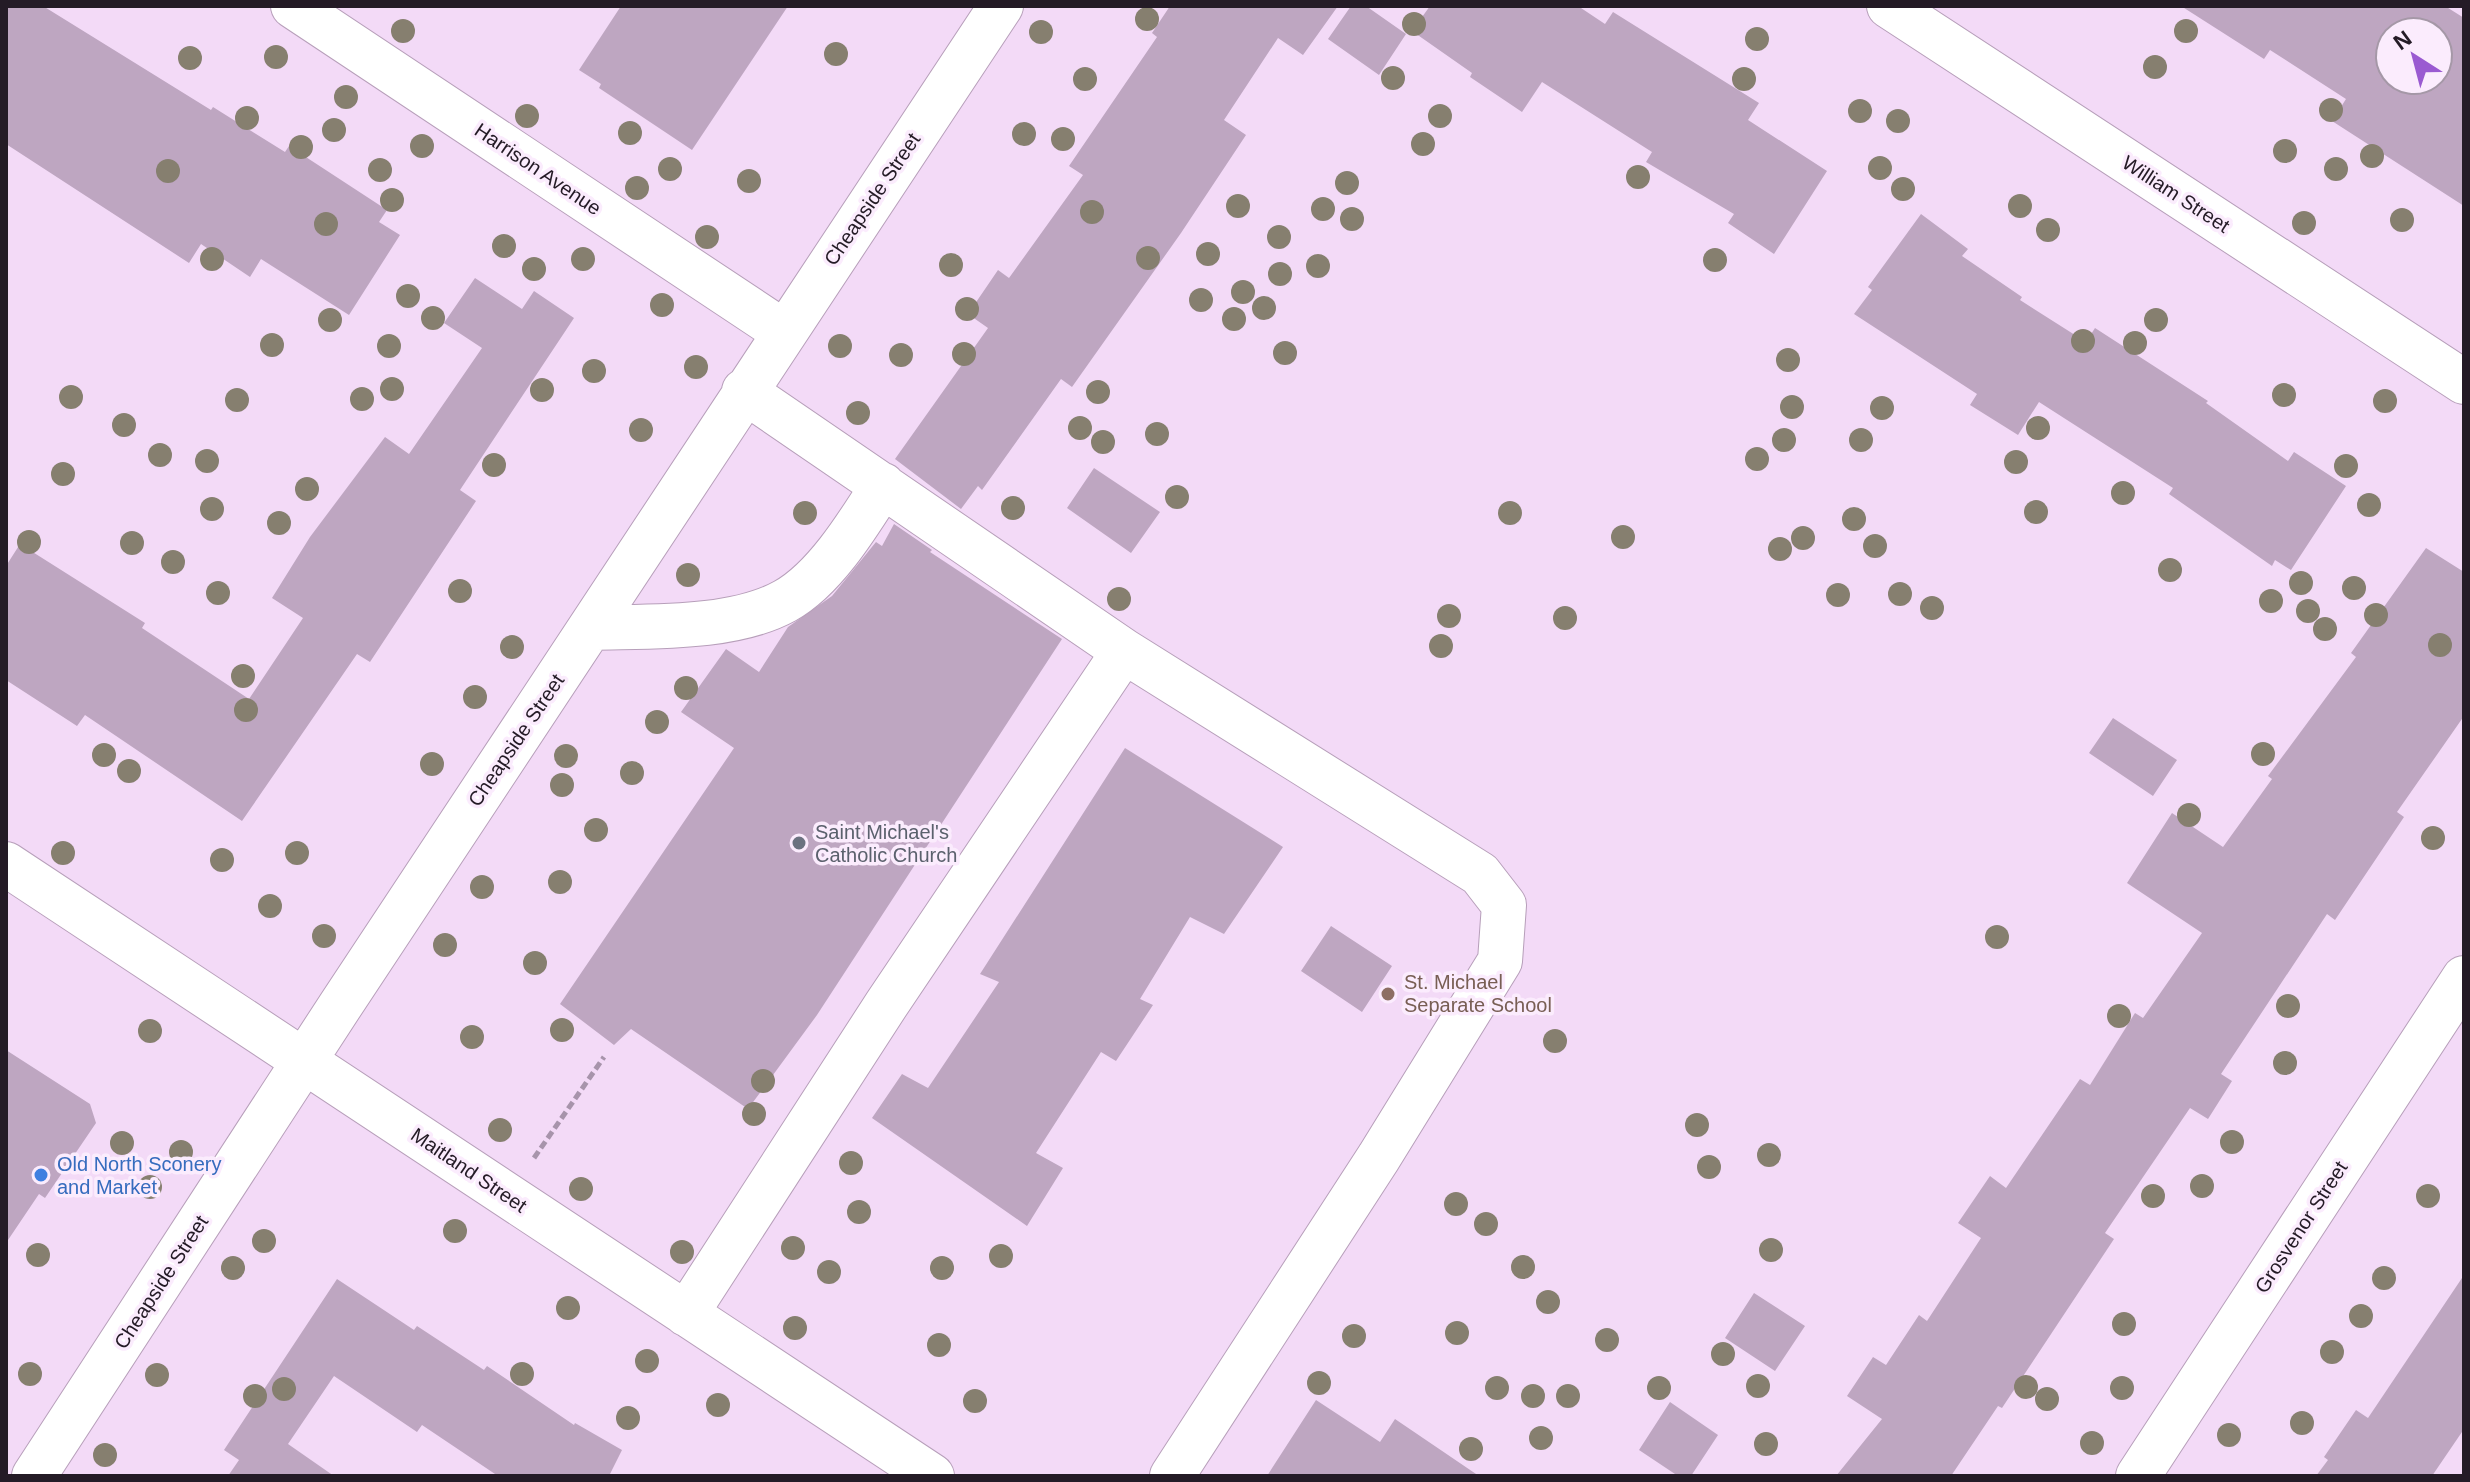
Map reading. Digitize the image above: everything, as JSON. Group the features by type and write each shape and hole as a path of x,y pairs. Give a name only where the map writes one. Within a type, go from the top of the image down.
{"street":[{"name":"Harrison Avenue","path":"293,6 784,332"},
{"name":"Cheapside Street","path":"34,1476 744,391 1001,6"},
{"name":"William Street","path":"1889,6 2464,382"},
{"path":"744,391 1124,651 1480,874 1504,905 1500,961 1379,1157 1172,1476"},
{"path":"591,628 679,624 753,614 786,601 836,553 883,485"},
{"path":"686,1314 886,1005 1124,651"},
{"name":"Maitland Street","path":"6,864 932,1476"},
{"name":"Grosvenor Street","path":"2138,1476 2464,978"}],"path":[{"path":"508,1197 604,1057"}],"building":[{"path":"6,6 43,6 211,110 213,107 285,152 289,146 387,210 379,222 400,235 349,315 261,259 250,277 201,244 189,263 6,144"},
{"path":"621,6 788,6 692,150 599,88 601,84 579,70"},
{"path":"1170,6 1338,6 1303,55 1278,38 1224,120 1246,135 1181,233 1072,387 1061,379 982,490 978,486 961,509 895,459 988,328 968,314 998,270 1009,278 1083,175 1069,166 1157,37 1152,33"},
{"path":"1351,6 1366,6 1406,34 1379,75 1328,39"},
{"path":"1430,6 1578,6 1605,24 1613,12 1759,103 1748,120 1827,171 1774,254 1728,223 1734,214 1646,162 1652,152 1542,82 1522,112 1470,77 1472,73 1412,31"},
{"path":"2181,6 2445,6 2464,18 2464,206 2332,121 2346,99 2270,50 2264,59"},
{"path":"1921,214 1968,249 1962,256 2022,297 2020,300 2086,342 2095,328 2208,401 2206,403 2288,461 2294,452 2346,486 2291,570 2275,560 2272,566 2169,494 2173,488 2039,402 2018,435 1970,405 1977,394 1854,314 1872,290 1868,287"},
{"path":"475,278 522,309 534,291 574,318 460,490 476,501 370,662 357,654 242,821 85,715 77,726 6,680 6,566 20,544 145,623 142,628 249,699 303,618 272,598 310,537 385,437 409,454 482,348 444,323"},
{"path":"1094,468 1160,512 1131,553 1067,508"},
{"name":"Saint Michael's Catholic Church","path":"894,524 932,550 930,552 1062,639 817,1015 748,1109 631,1029 614,1045 560,1004 734,748 681,712 726,649 759,672 788,627 832,596 876,542 882,546"},
{"path":"2426,548 2464,572 2464,716 2397,812 2404,817 2335,920 2327,914 2221,1074 2232,1081 2208,1119 2190,1108 2105,1233 2114,1239 2002,1408 1998,1406 1951,1476 1836,1476 1882,1419 1847,1396 1873,1357 1886,1365 1919,1315 1927,1321 1981,1238 1958,1223 1990,1176 2006,1188 2080,1079 2090,1085 2135,1013 2143,1018 2202,933 2127,883 2172,813 2223,847 2272,779 2268,776 2356,657 2351,653"},
{"path":"2113,718 2177,760 2153,796 2089,753"},
{"path":"1125,748 1283,847 1224,934 1190,917 1140,999 1153,1005 1116,1061 1101,1052 1036,1153 1063,1168 1027,1226 872,1118 902,1074 928,1088 999,982 980,974"},
{"path":"1331,926 1392,966 1362,1012 1301,971"},
{"path":"6,1050 90,1104 96,1123 45,1198 39,1194 6,1243"},
{"path":"2464,1275 2464,1429 2432,1476 2316,1476 2328,1460 2324,1457 2356,1410 2368,1418"},
{"path":"337,1279 414,1330 417,1326 484,1370 487,1366 574,1425 622,1450 609,1476 498,1476 422,1425 417,1432 334,1376 288,1444 334,1476 228,1476 239,1460 224,1450"},
{"path":"1754,1293 1805,1326 1775,1371 1725,1338"},
{"path":"1316,1400 1380,1442 1395,1419 1479,1476 1267,1476"},
{"path":"1670,1402 1718,1435 1691,1476 1678,1476 1639,1450"}],"place":[{"name":"Saint Michael's Catholic Church","path":"799,843"},
{"name":"St. Michael Separate School","path":"1388,994"},
{"name":"Old North Sconery and Market","path":"41,1175"}]}
